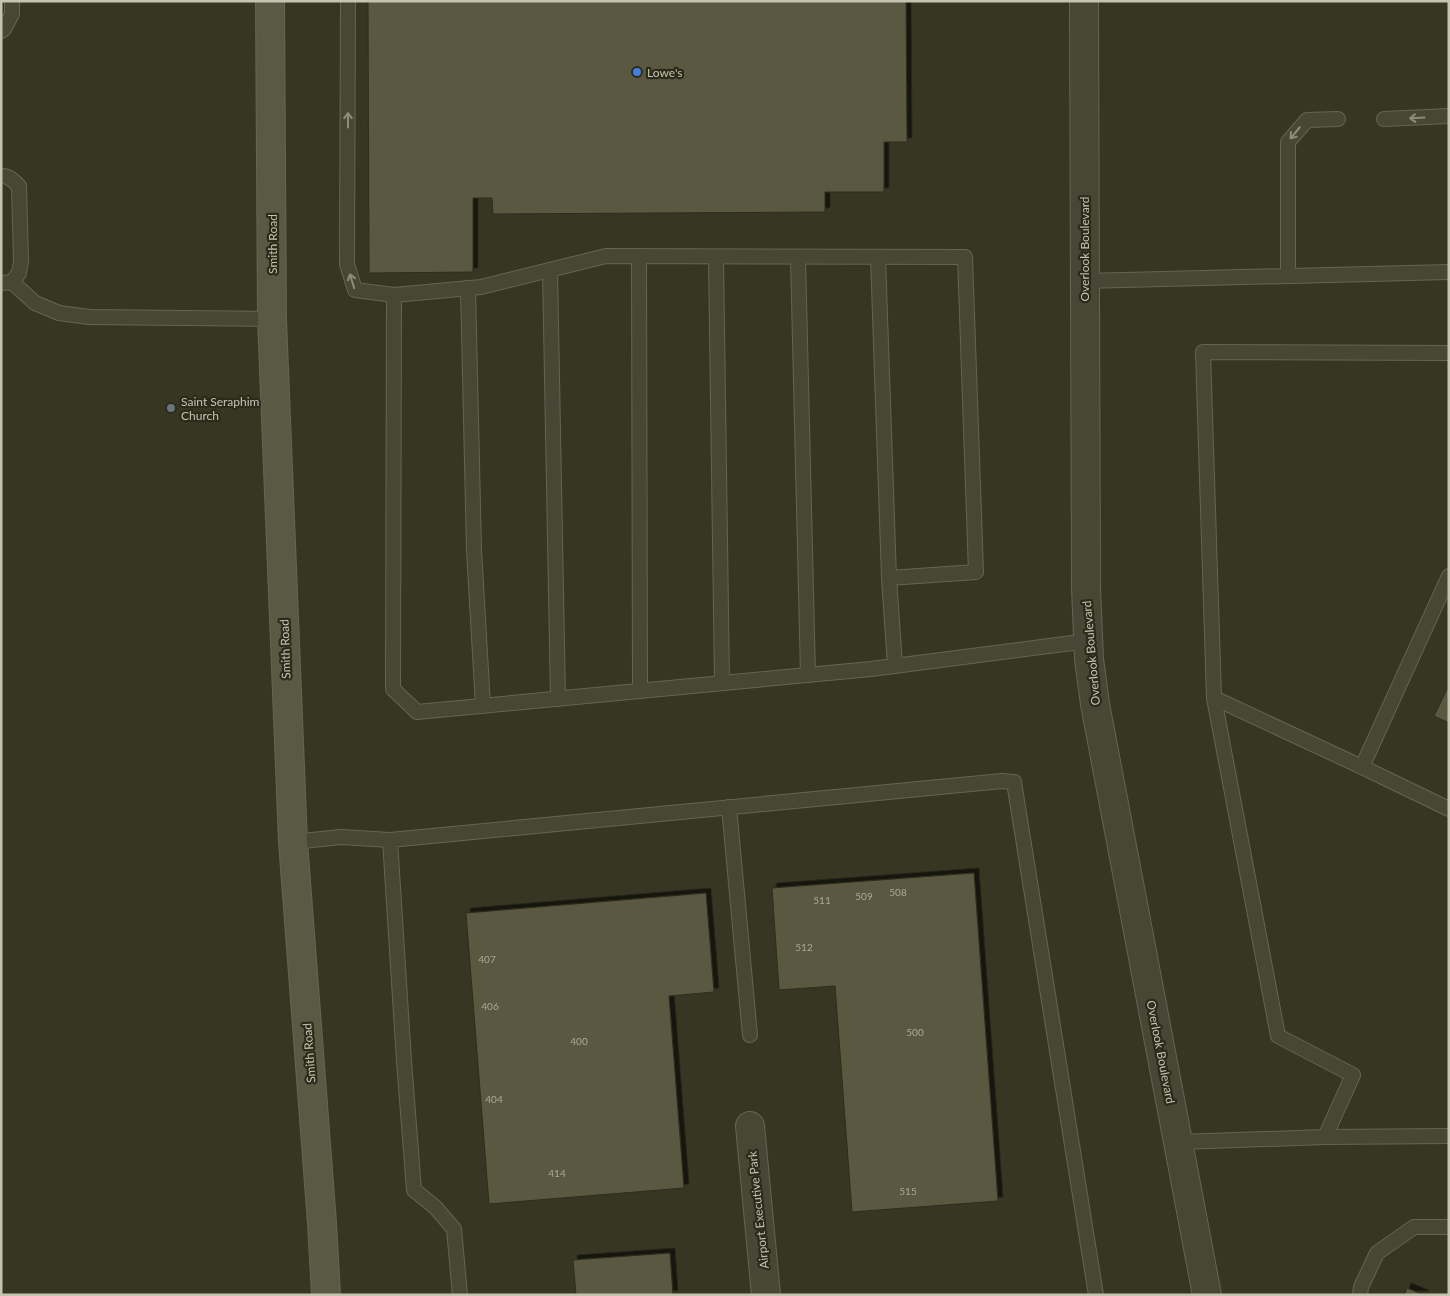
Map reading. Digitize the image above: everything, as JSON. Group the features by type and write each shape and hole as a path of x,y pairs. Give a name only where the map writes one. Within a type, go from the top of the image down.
{"street":[{"name":"Smith Road","path":"270,1 272,319 293,842 326,1295"},
{"name":"Overlook Boulevard","path":"1084,1 1086,578 1091,682 1207,1295"},
{"name":"Airport Executive Park","path":"750,1126 766,1295"}],"lane":[{"path":"1,31 12,14 12,1"},
{"path":"348,1 347,264 355,290 394,295 481,287 606,256 965,257 976,572 888,578"},
{"path":"1384,119 1449,116"},
{"path":"1288,276 1288,142 1307,120 1338,119"},
{"path":"1,176 4,175 13,180 19,186 21,261 19,273 6,283 35,303 59,313 89,317 272,319"},
{"path":"639,256 640,691"},
{"path":"716,256 722,683"},
{"path":"798,257 808,675"},
{"path":"878,257 888,578 895,666"},
{"path":"550,270 558,699"},
{"path":"1084,281 1449,272"},
{"path":"468,288 474,550 483,706"},
{"path":"394,295 393,689 417,712 895,666 1088,642"},
{"path":"1325,1138 1353,1075 1278,1036 1214,698 1203,352 1449,353"},
{"path":"1362,767 1449,576"},
{"path":"1214,698 1449,809"},
{"path":"293,842 341,837 390,840 1002,781 1014,782 1096,1295"},
{"path":"729,807 750,1035"},
{"path":"390,840 403,1052 414,1190 434,1207 454,1229 460,1295"},
{"path":"1179,1142 1449,1136"},
{"path":"1360,1295 1361,1287 1377,1253 1414,1227 1449,1227"}],"building":[{"name":"Lowe's","path":"368,1 906,1 907,142 884,142 884,192 825,192 825,212 493,214 492,198 473,198 473,272 369,273"},
{"path":"1449,685 1449,723 1434,716"},
{"path":"974,873 998,1201 852,1212 835,986 779,990 772,888"},
{"path":"706,893 714,992 669,996 684,1188 489,1204 466,913"},
{"path":"670,1253 673,1295 576,1295 573,1260"},
{"path":"1407,1288 1424,1295 1404,1295"}],"place":[{"name":"Lowe's","path":"637,72"},
{"name":"Saint Seraphim Church","path":"171,408"}]}
